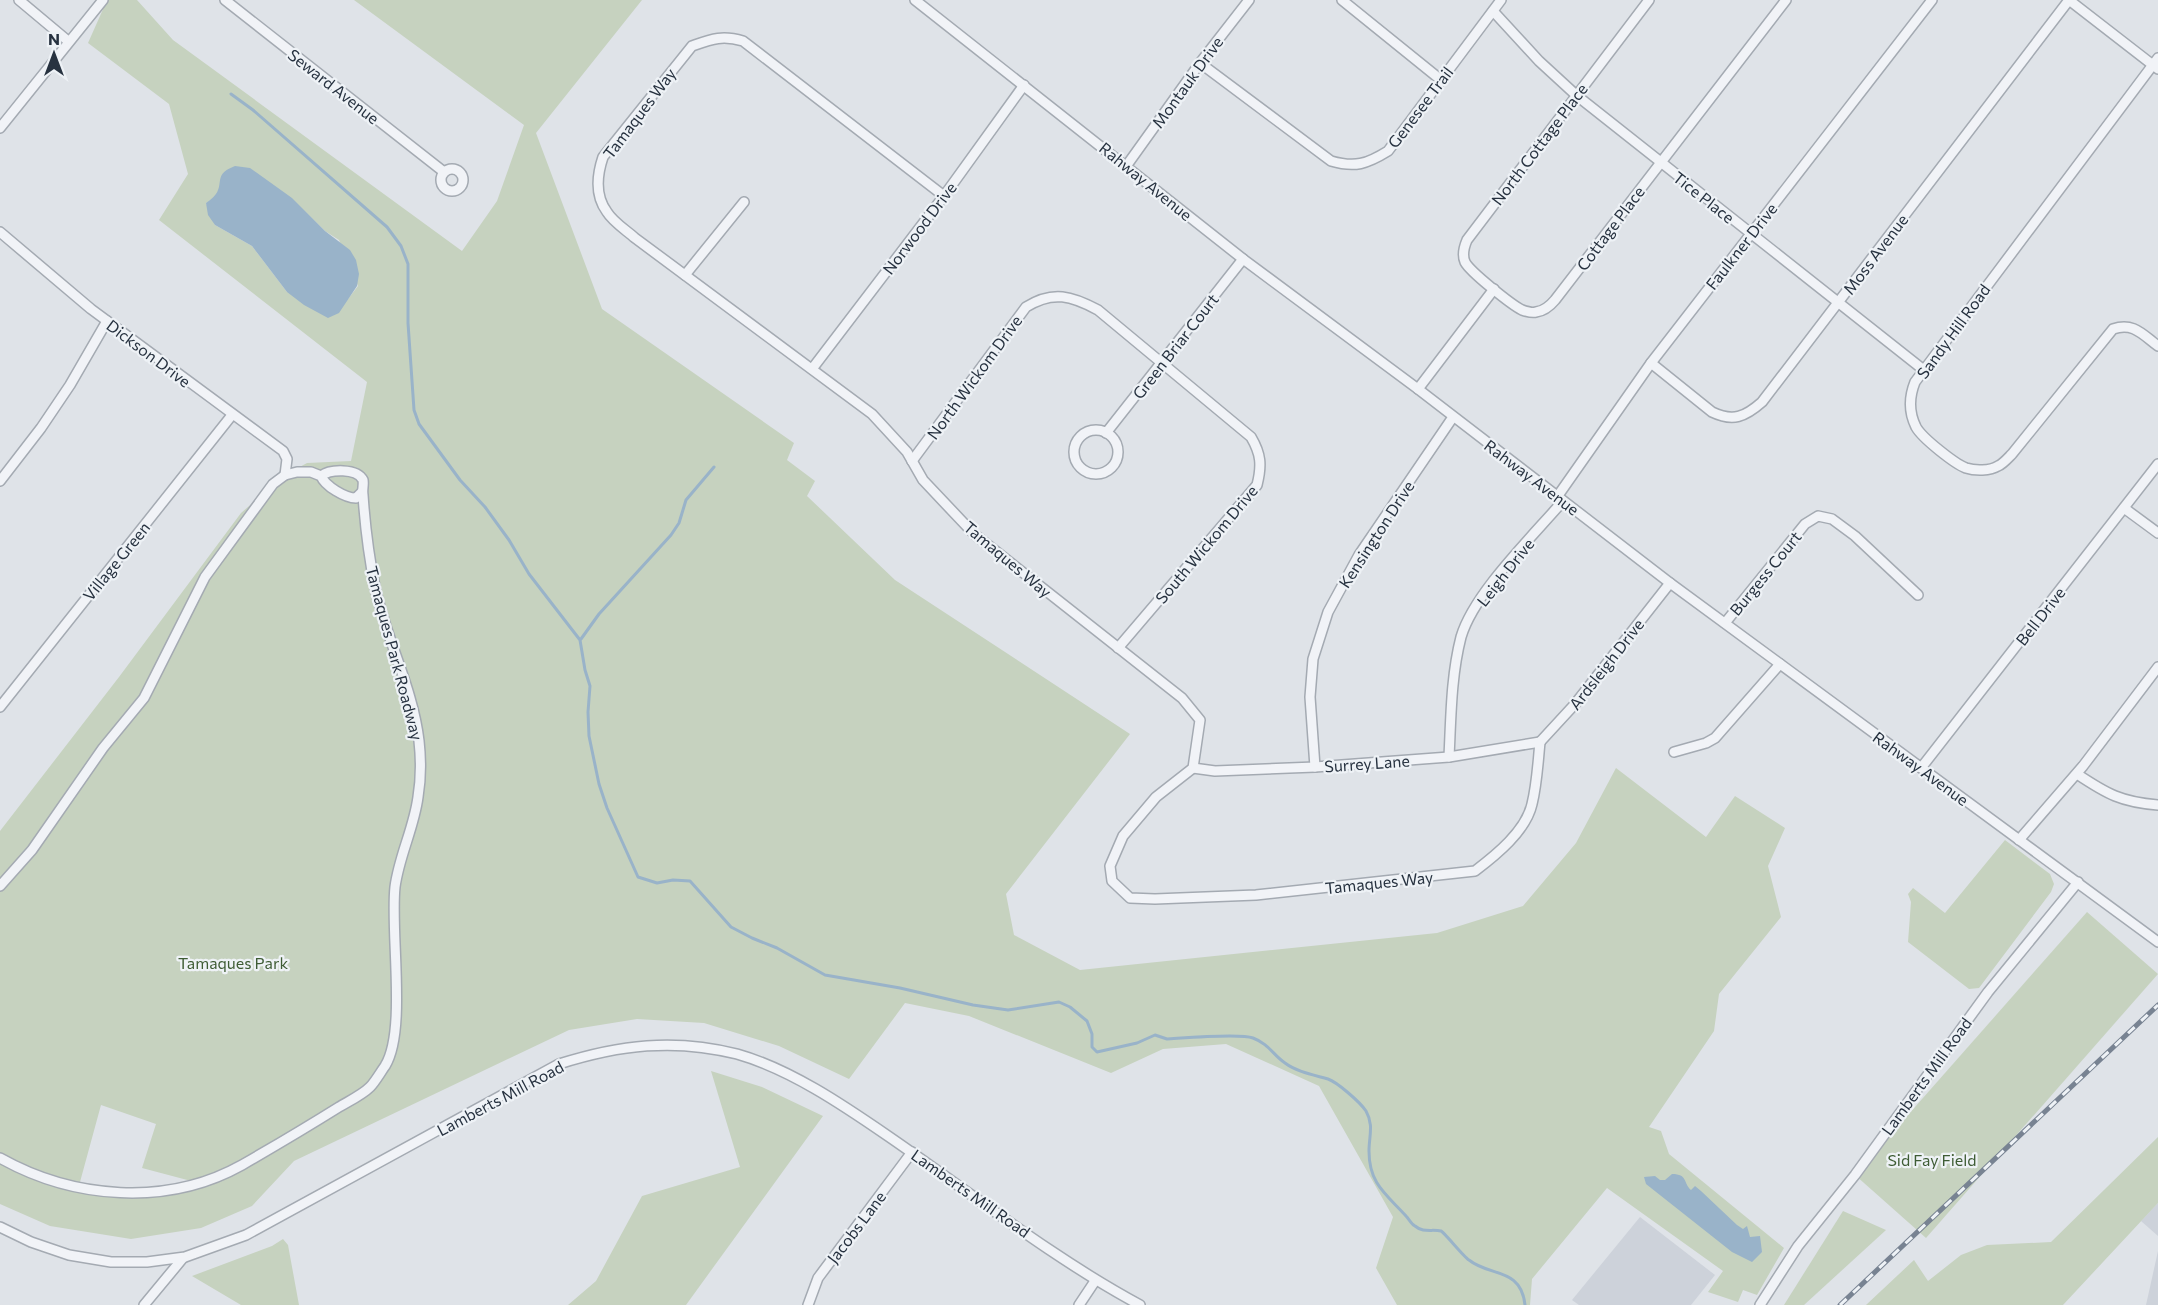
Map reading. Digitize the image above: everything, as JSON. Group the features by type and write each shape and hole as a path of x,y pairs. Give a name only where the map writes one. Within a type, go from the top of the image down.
{"street":[{"path":"19,0 68,41"},
{"path":"0,128 103,0"},
{"name":"Seward Avenue","path":"225,0 444,172"},
{"name":"Rahway Avenue","path":"915,0 1127,165 1243,259 1418,389 1670,583 2158,942"},
{"name":"Montauk Drive","path":"1127,165 1200,63 1249,0"},
{"path":"1342,0 1441,80"},
{"name":"Genesee Trail","path":"1200,63 1331,161 1346,165 1362,164 1388,151 1501,0"},
{"name":"North Cottage Place","path":"1494,289 1465,262 1464,247 1467,240 1649,0"},
{"name":"Cottage Place","path":"1494,289 1522,310 1535,312 1548,308 1786,0"},
{"name":"Faulkner Drive","path":"1560,499 1651,363 1932,0"},
{"path":"2069,0 2156,64"},
{"name":"Moss Avenue","path":"1651,363 1712,412 1723,417 1737,418 1761,402 2069,0"},
{"name":"Tice Place","path":"1492,11 1539,61 1576,95 1925,371"},
{"name":"Tamaques Way","path":"944,196 743,41 728,37 692,46 603,157 598,172 599,192 606,212 635,238 872,414 907,452 923,480 974,534 1182,698 1200,720 1193,768 1156,797 1123,836 1110,866 1112,881 1130,898 1155,900 1256,895 1475,872 1491,859 1526,820 1532,805 1540,742"},
{"name":"Sandy Hill Road","path":"2156,64 1915,382 1911,392 1912,414 1917,429 1925,438 1964,468 1983,470 1998,467 2012,454 2113,329 2123,326 2133,327 2158,346"},
{"name":"Norwood Drive","path":"812,369 944,196 1024,85"},
{"path":"685,275 744,202"},
{"name":"Dickson Drive","path":"0,232 107,321 283,451 287,459 285,475"},
{"name":"Green Briar Court","path":"1106,433 1243,259"},
{"path":"1418,389 1494,289"},
{"name":"North Wickom Drive","path":"912,461 1026,307 1041,298 1078,299 1098,310 1162,363"},
{"path":"0,481 41,428 70,385 107,321"},
{"name":"South Wickom Drive","path":"1118,648 1257,485 1262,467 1260,452 1251,437 1162,363"},
{"name":"Village Green","path":"0,707 232,415"},
{"name":"Kensington Drive","path":"1315,767 1310,698 1313,659 1328,612 1359,555 1453,417"},
{"path":"1087,432 1106,433 1117,448 1116,461 1107,471 1093,474 1087,472 1076,461 1074,455 1077,441 1087,432"},
{"name":"Bell Drive","path":"1921,768 2158,464"},
{"name":"Tamaques Park Roadway","path":"0,1158 21,1170 56,1183 114,1192 134,1194 164,1191 197,1183 231,1171 285,1141 369,1088 387,1063 393,1046 396,1018 395,888 418,798 419,740 375,587 362,492 363,480 357,473 328,471 321,476 304,471 285,475"},
{"path":"0,886 32,850 103,748 144,698 205,577 273,484 285,475"},
{"path":"321,476 324,482 350,498 356,498 362,492"},
{"name":"Leigh Drive","path":"1449,757 1453,682 1462,636 1481,596 1560,499"},
{"path":"2124,508 2158,534"},
{"name":"Burgess Court","path":"1725,623 1805,524 1818,516 1832,519 1855,536 1918,595"},
{"name":"Ardsleigh Drive","path":"1540,742 1575,704 1670,583"},
{"path":"1674,752 1706,743 1715,738 1780,663"},
{"path":"2019,840 2077,774 2158,667"},
{"name":"Surrey Lane","path":"1193,768 1215,771 1315,767 1449,757 1540,742"},
{"path":"2077,774 2108,795 2140,804 2158,805"},
{"name":"Lamberts Mill Road","path":"1760,1305 1798,1246 1855,1175 1988,992 2078,882"},
{"name":"Lamberts Mill Road","path":"0,1227 32,1242 69,1255 111,1262 147,1262 183,1258 246,1235 559,1064 596,1053 632,1046 668,1044 699,1047 738,1055 782,1071 849,1110 912,1152 1095,1281 1140,1305"},
{"name":"Jacobs Lane","path":"808,1305 818,1278 912,1152"},
{"path":"144,1305 183,1258"},
{"path":"1078,1305 1095,1281"}],"shaded area":[{"path":"2158,1203 2158,1236 2141,1221"},
{"path":"1640,1217 1715,1275 1691,1305 1579,1305 1572,1300"},
{"path":"2158,1251 2158,1305 2146,1305"}],"green space":[{"name":"Tamaques Park","path":"100,0 137,0 173,40 462,251 497,201 524,125 354,0 642,0 536,133 602,309 794,443 787,460 815,481 807,496 895,580 1130,734 1006,894 1014,935 1080,970 1437,933 1523,906 1576,843 1616,768 1706,837 1735,796 1785,828 1768,866 1781,917 1719,994 1714,1031 1649,1127 1661,1131 1669,1154 1784,1248 1757,1295 1743,1290 1738,1302 1708,1292 1723,1271 1607,1188 1532,1279 1530,1305 1397,1305 1376,1268 1393,1217 1319,1086 1226,1044 1163,1049 1111,1073 969,1016 905,1003 849,1079 779,1046 704,1023 637,1019 569,1030 294,1161 252,1206 201,1228 131,1239 50,1226 0,1204 0,831 119,677 241,513 285,475 307,463 351,461 367,382 159,220 188,174 169,104 88,43 104,7","holes":["270,184 292,199 325,231 339,240 358,286 348,299 287,292 252,246 215,225 206,203 216,197 220,189","101,1105 156,1124 142,1168 210,1186 77,1193"]},
{"path":"2005,840 2050,874 2054,884 2051,892 1979,988 1969,989 1908,942 1911,902 1908,894 1913,888 1945,913"},
{"name":"Sid Fay Field","path":"2087,912 2158,974 1926,1238 1855,1175"},
{"path":"711,1071 762,1087 823,1116 686,1305 568,1305 596,1281 642,1196 740,1167"},
{"path":"2158,1137 2158,1203 2063,1305 1866,1305 1914,1260 1928,1281 1961,1255 1987,1245 2051,1242"},
{"path":"1843,1211 1886,1230 1804,1305 1784,1305"},
{"path":"283,1239 288,1245 299,1305 241,1305 192,1276 272,1246"}],"water":[{"path":"235,166 250,168 292,198 325,231 350,250 356,260 359,274 357,286 339,313 328,318 304,305 287,292 252,246 215,225 208,215 206,203 217,192 223,174"},
{"path":"1672,1174 1683,1177 1691,1190 1695,1186 1737,1225 1743,1229 1747,1226 1750,1237 1760,1236 1762,1252 1752,1262 1732,1252 1646,1184 1644,1177 1655,1176 1660,1180 1665,1180"}],"waterway":[{"path":"231,94 253,110 387,227 401,246 408,264 408,323 414,410 419,424 460,480 485,507 509,540 529,574 580,640 590,686 589,736 599,784 607,808 638,877 657,883 673,880 690,881 731,927 777,948 825,975 1008,1010 1059,1002 1070,1007 1087,1021 1092,1034 1092,1047 1097,1052 1137,1043 1155,1035 1167,1039 1236,1036 1258,1040 1290,1066 1332,1081 1359,1103 1366,1111 1370,1121 1370,1162 1380,1188 1412,1224 1424,1230 1441,1231 1469,1260 1518,1284 1525,1305"},
{"path":"581,639 599,614 671,535 679,523 686,500 714,467"}],"railway":[{"path":"1840,1305 2158,1005"}]}
